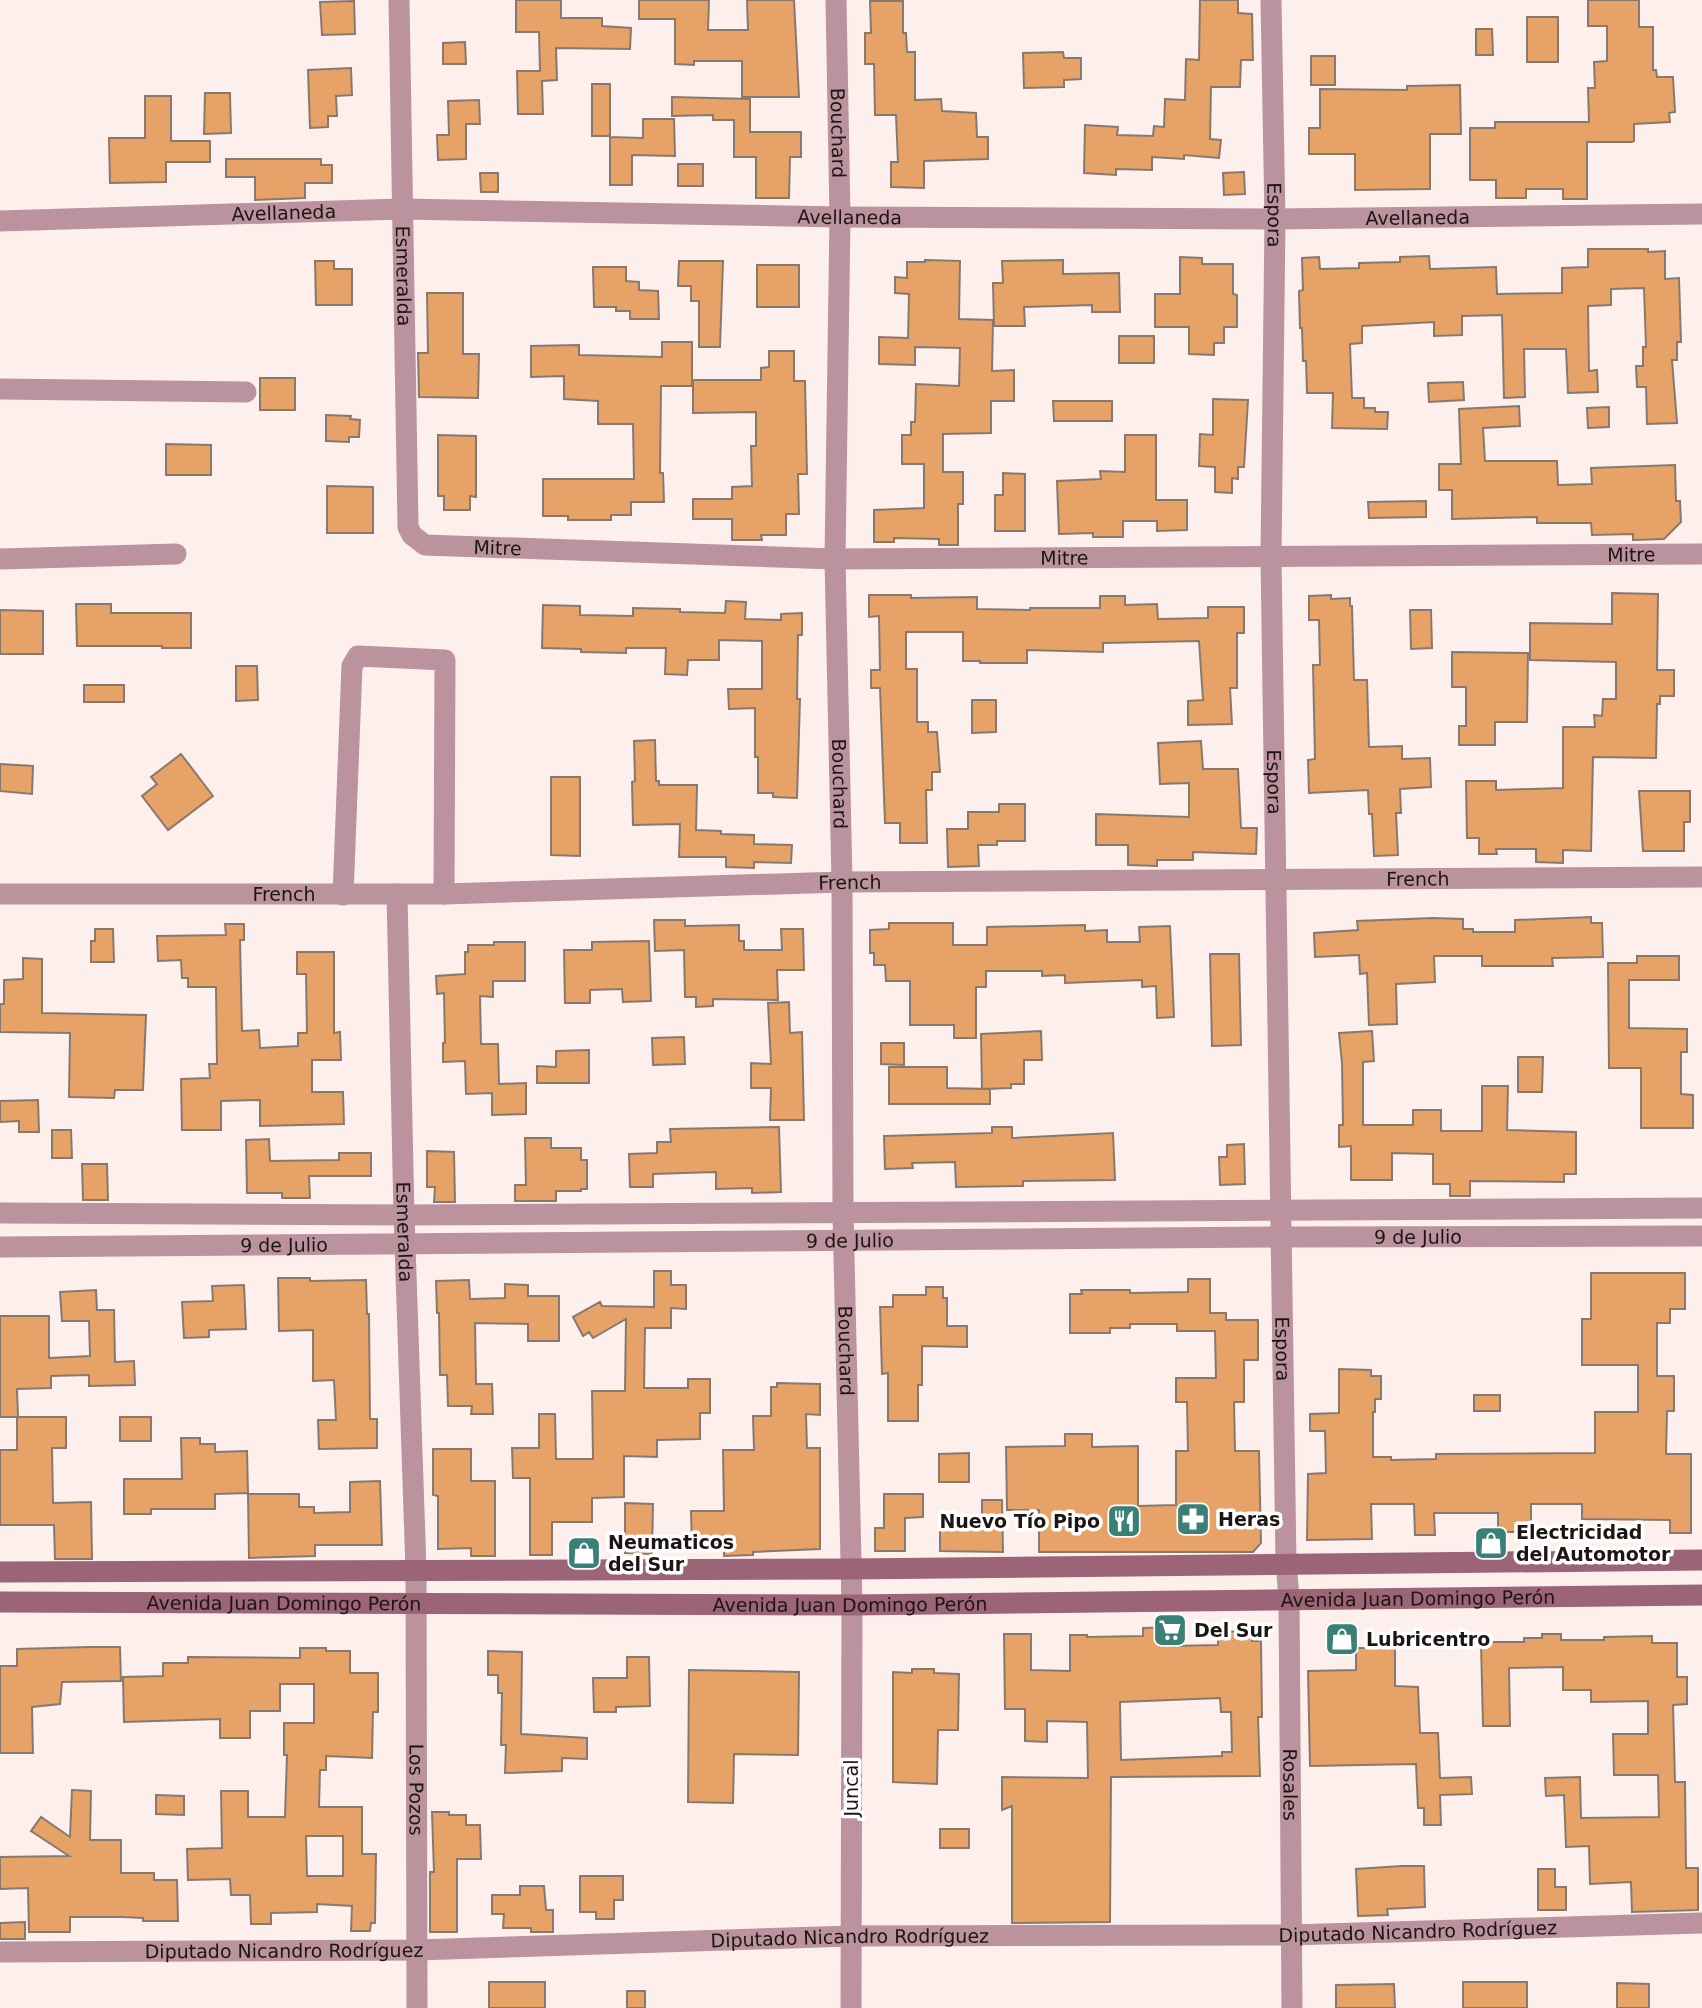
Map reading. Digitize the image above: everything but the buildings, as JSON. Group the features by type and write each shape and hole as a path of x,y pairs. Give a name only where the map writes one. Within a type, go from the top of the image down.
{"main road":[{"name":"Avenida Juan Domingo Perón","path":"0,1572 851,1569 1702,1560"},
{"name":"Avenida Juan Domingo Perón","path":"0,1602 852,1605 1702,1595"}],"street":[{"name":"Esmeralda","path":"399,0 408,527 412,535 425,545"},
{"name":"Bouchard","path":"836,0 840,217 835,559 842,882 843,1213 851,1569"},
{"name":"Espora","path":"1271,0 1275,219 1271,557 1286,1563"},
{"name":"Avellaneda","path":"0,221 401,209 840,217 1275,219 1702,214"},
{"path":"0,388 246,392"},
{"name":"Mitre","path":"425,545 835,559 1702,554"},
{"path":"0,559 176,554"},
{"path":"343,895 352,666 358,656 445,660 444,894"},
{"name":"French","path":"0,894 444,894 842,882 1702,877"},
{"name":"Esmeralda","path":"397,894 416,1570"},
{"name":"9 de Julio","path":"0,1213 404,1215 1702,1208"},
{"name":"9 de Julio","path":"0,1247 1702,1236"},
{"name":"Rosales","path":"1286,1563 1289,1598 1292,2008"},
{"name":"Juncal","path":"851,1569 851,2008"},
{"name":"Los Pozos","path":"416,1570 417,2008"},
{"name":"Diputado Nicandro Rodríguez","path":"0,1952 417,1950 851,1936 1290,1935 1702,1923"}],"place":[{"name":"Heras","path":"1193,1519"},
{"name":"Nuevo Tío Pipo","path":"1124,1521"},
{"name":"Electricidad del Automotor","path":"1491,1543"},
{"name":"Neumaticos del Sur","path":"584,1553"},
{"name":"Del Sur","path":"1170,1630"},
{"name":"Lubricentro","path":"1342,1639"}]}
